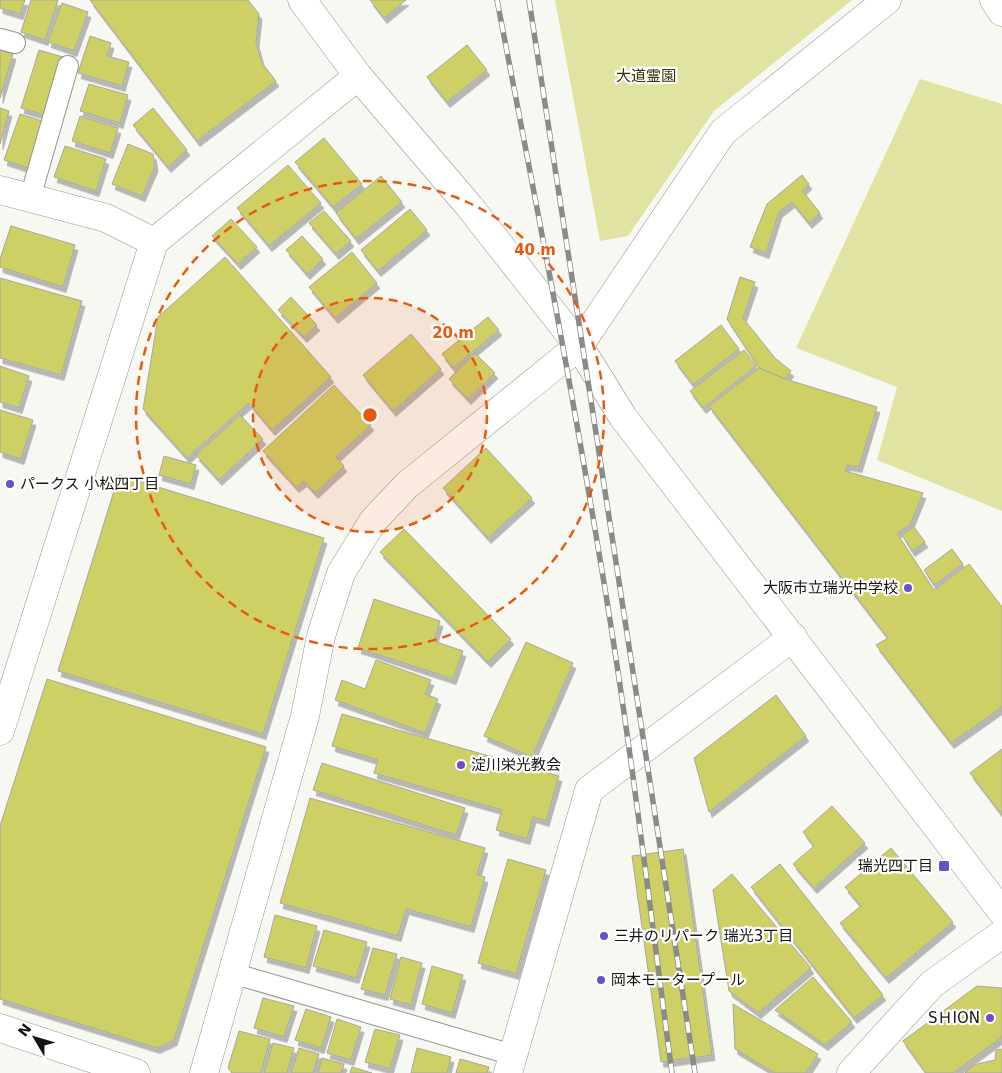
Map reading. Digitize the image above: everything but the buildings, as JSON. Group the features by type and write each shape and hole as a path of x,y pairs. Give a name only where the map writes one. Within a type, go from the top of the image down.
{"street":[{"path":"302,0 358,76 469,206 579,346 623,417 794,637 1002,912"},
{"path":"204,1073 306,716 321,636 342,573 373,521 407,485 579,346 723,132 887,0"},
{"path":"994,0 1002,12"},
{"path":"0,731 154,242 358,76"},
{"path":"0,190 106,218 154,242"},
{"path":"510,1064 589,790 794,637"},
{"path":"851,1073 932,984 1002,934"},
{"path":"0,1028 136,1073"}],"lane":[{"path":"30,198 68,66"},
{"path":"232,973 510,1064"}],"green space":[{"name":"大道霊園","path":"555,0 852,0 714,111 628,236 600,241"},
{"path":"920,79 1002,104 1002,511 877,460 897,387 796,348"}],"railway":[{"path":"497,0 563,349 610,623 672,1073"},
{"path":"529,0 695,1073"}],"place":[{"name":"パークス 小松四丁目","path":"10,484"},
{"name":"大阪市立瑞光中学校","path":"908,588"},
{"name":"淀川栄光教会","path":"461,765"},
{"name":"瑞光四丁目","path":"944,866"},
{"name":"三井のリパーク 瑞光3丁目","path":"604,936"},
{"name":"岡本モータープール","path":"601,980"},
{"name":"SＨION","path":"990,1018"}]}
